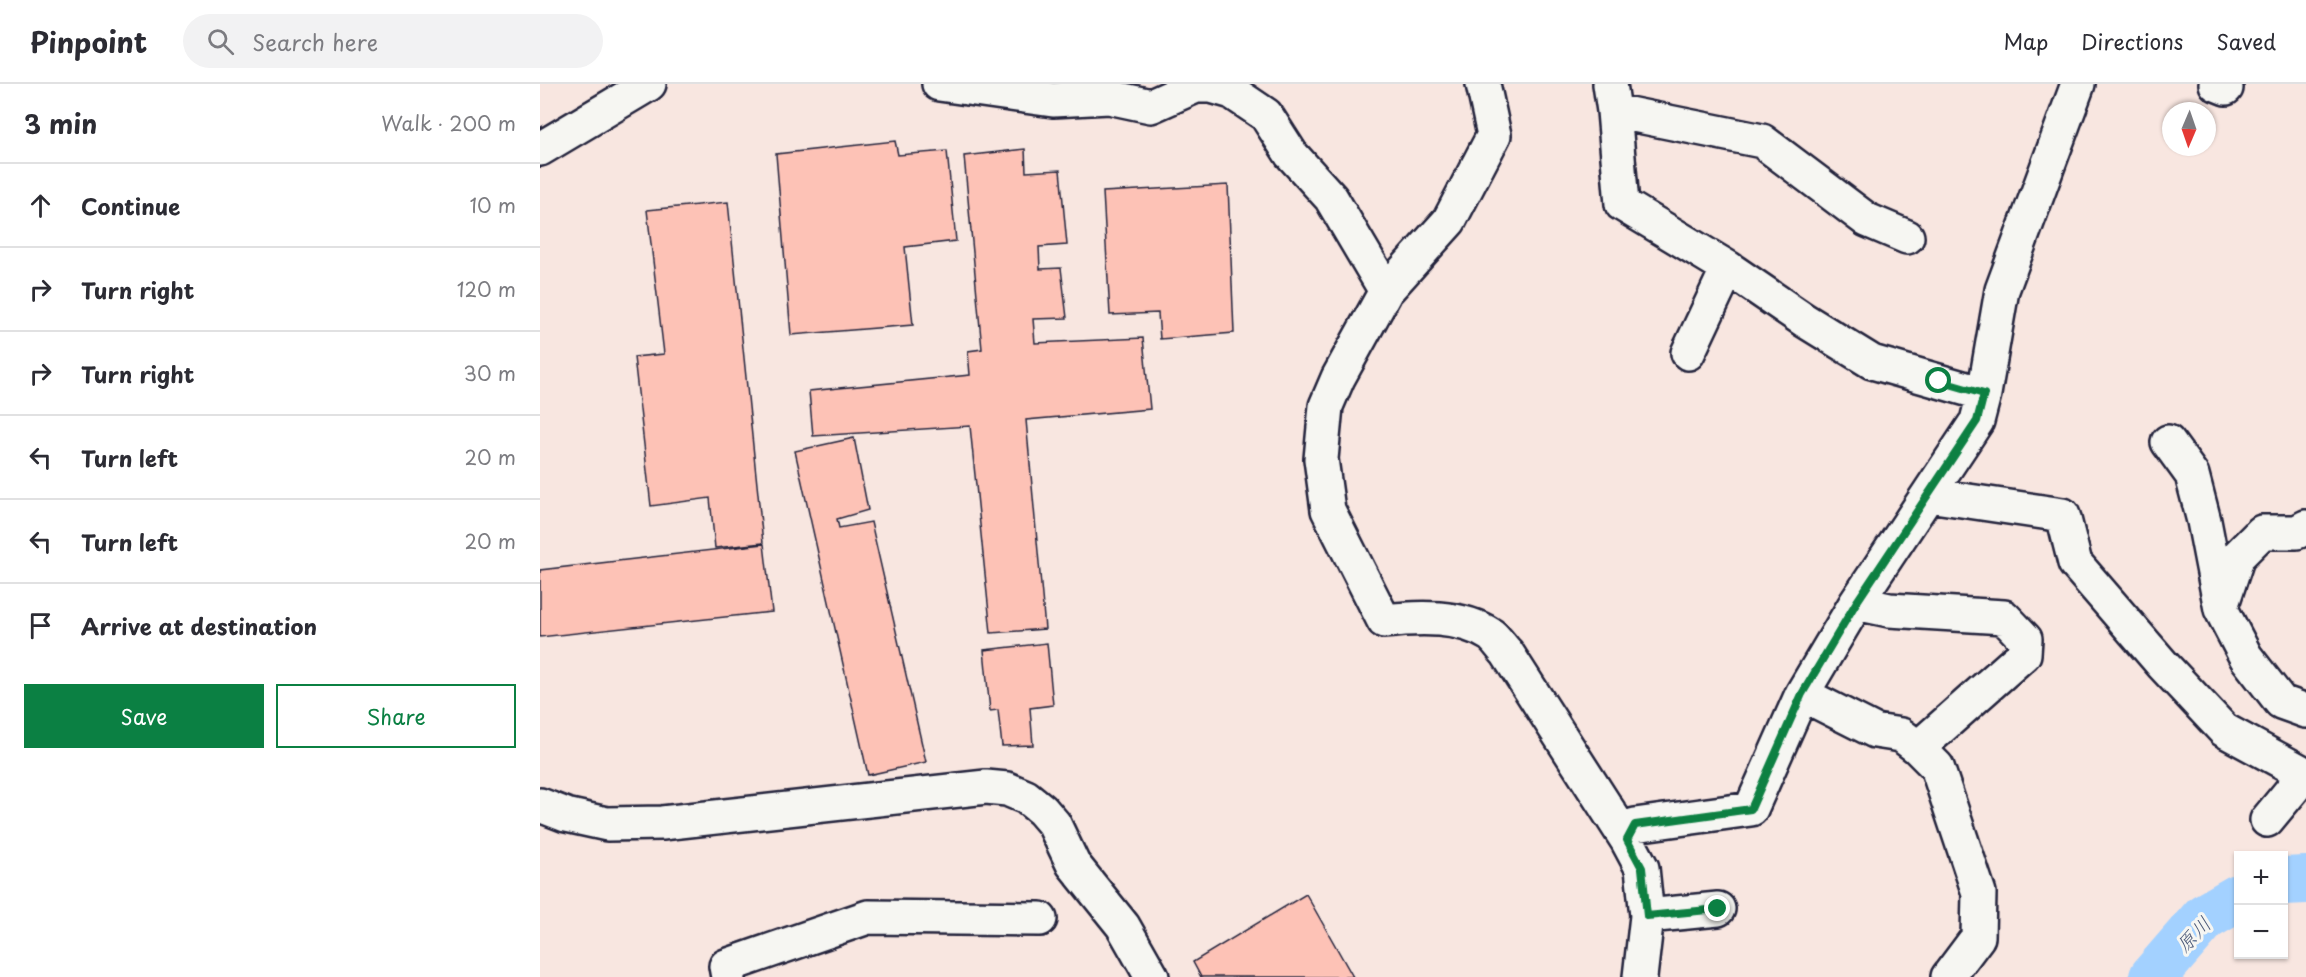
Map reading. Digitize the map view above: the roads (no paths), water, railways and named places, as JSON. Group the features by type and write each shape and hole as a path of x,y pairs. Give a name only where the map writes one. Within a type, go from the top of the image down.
{"street":[{"path":"540,149 649,84"},
{"path":"939,84 1053,99 1109,98 1151,106 1196,86 1211,86 1232,92 1266,116 1291,154 1332,198 1386,291"},
{"path":"1483,84 1494,135 1449,221 1386,291 1338,378 1326,406 1321,459 1328,510 1383,621 1437,619 1466,624 1492,636 1507,653 1627,840 1642,868 1647,916 1640,977"},
{"path":"1627,840 1635,825 1751,809 1802,694 1856,603 1977,421 1984,394 2002,290 2078,84"},
{"path":"1907,237 1867,220 1761,141 1612,98 1622,204 1728,268 1804,320 1872,362 1984,394"},
{"path":"1688,353 1728,268"},
{"path":"2168,442 2192,475 2204,521 2221,609 2246,657 2281,702 2306,711"},
{"path":"1928,495 2063,515 2075,563 2201,706 2224,730 2306,775 2267,820"},
{"path":"2221,609 2238,556 2262,532 2297,532 2306,527"},
{"path":"1856,603 1889,610 2004,617 2025,639 2024,654 1918,748"},
{"path":"1802,694 1875,731 1901,735 1937,767 1979,893 1978,936 1948,977"},
{"path":"540,805 566,816 607,824 662,823 986,787 1007,789 1026,798 1042,810 1054,824 1073,864 1123,926 1152,977"},
{"path":"1647,916 1718,909"},
{"path":"728,977 726,966 868,916 1040,919"}],"waterway":[{"name":"原川","path":"2288,881 2306,880"},
{"name":"原川","path":"2153,977 2205,917 2234,900"}]}
